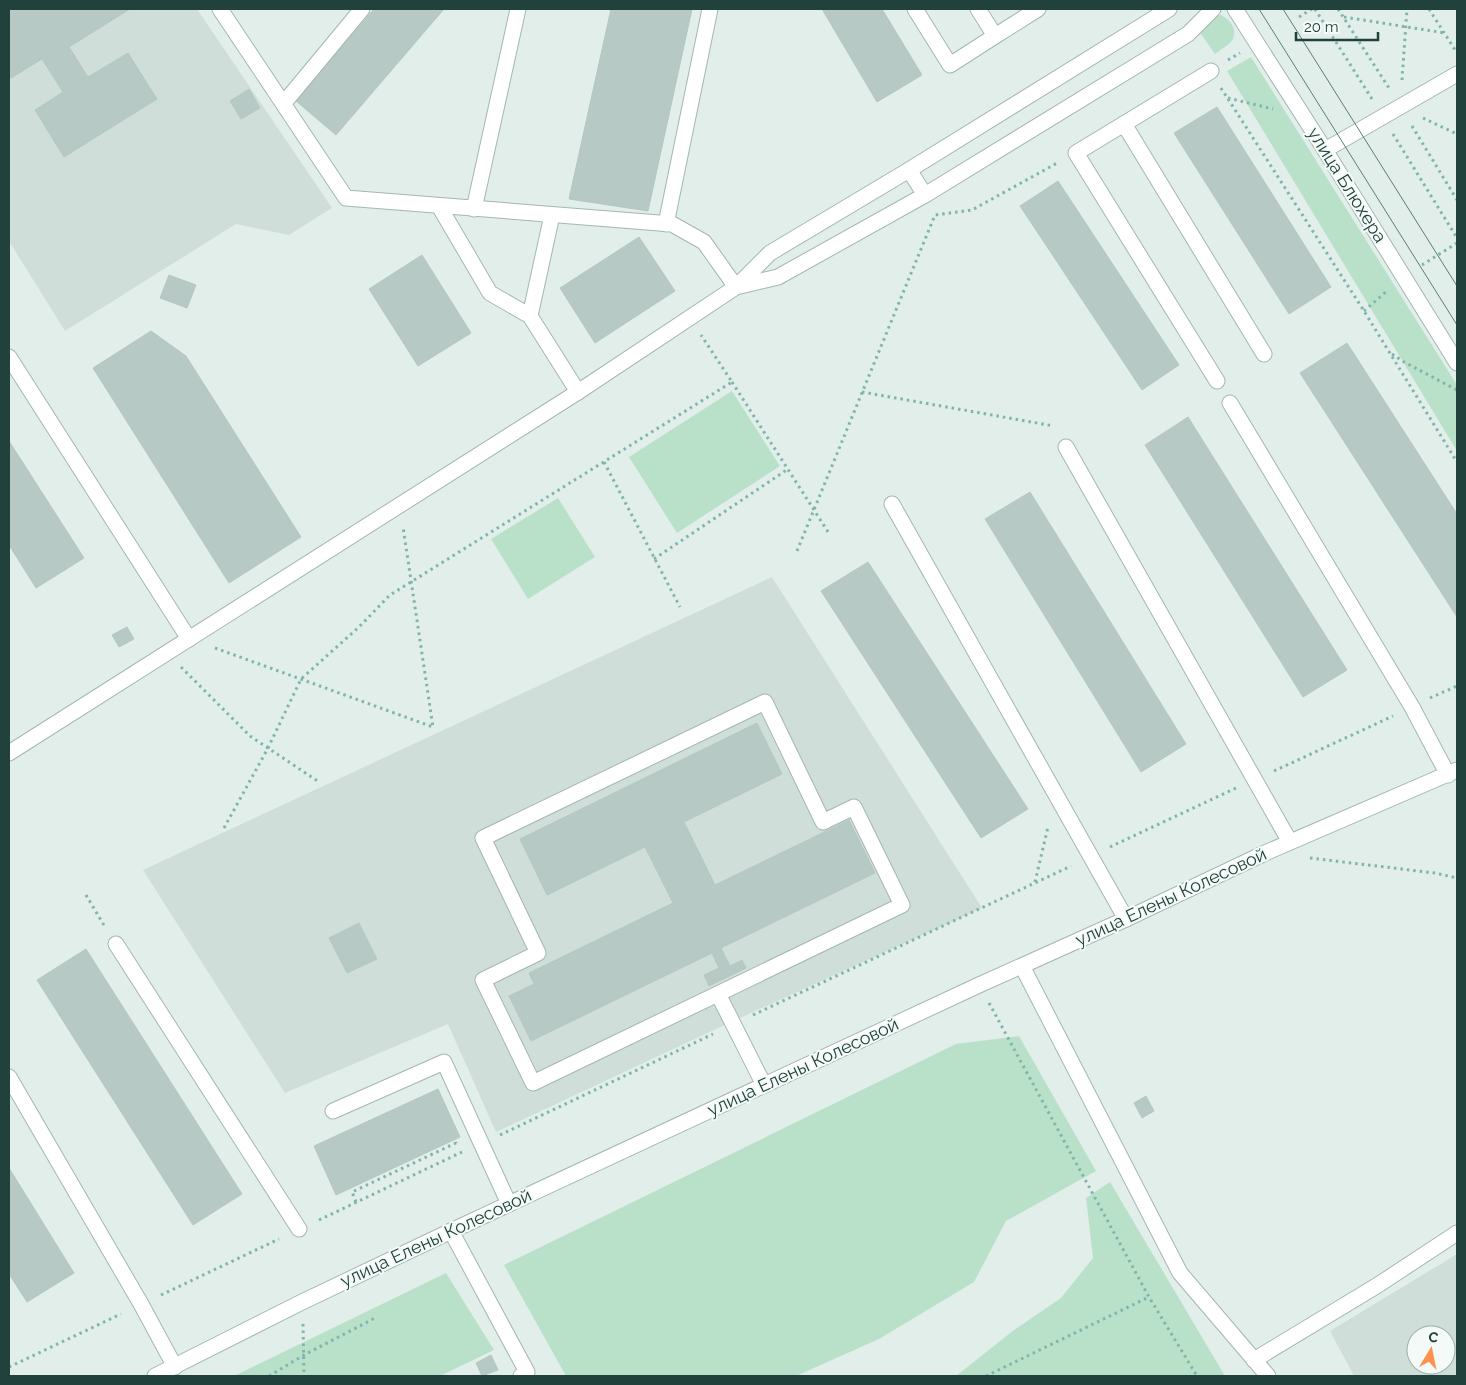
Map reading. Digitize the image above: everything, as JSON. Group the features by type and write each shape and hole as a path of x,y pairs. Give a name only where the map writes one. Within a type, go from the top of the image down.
{"street":[{"path":"220,9 346,198 672,224 704,242 736,287"},
{"path":"284,104 362,9"},
{"path":"474,209 518,9"},
{"path":"666,224 710,9"},
{"path":"916,9 950,65 1038,9"},
{"path":"978,9 996,36"},
{"path":"9,753 578,392 736,287 770,253 909,170 1169,9"},
{"path":"736,287 778,277 925,195 1188,34 1213,9"},
{"name":"улица Блюхера","path":"1235,9 1326,150 1457,363"},
{"path":"1211,71 1076,153 1217,381"},
{"path":"1326,150 1457,74"},
{"path":"1124,124 1264,354"},
{"path":"909,170 925,195"},
{"path":"439,206 490,293 530,316 578,392"},
{"path":"530,316 552,215"},
{"path":"9,357 189,639"},
{"path":"1230,404 1453,772"},
{"path":"1066,447 1290,842"},
{"path":"892,504 1126,919"},
{"path":"765,702 823,822 854,807 902,905 718,994 532,1083 483,980 538,953 483,838 765,702"},
{"name":"улица Елены Колесовой","path":"155,1376 302,1302 764,1085 1290,842 1453,772"},
{"path":"116,944 299,1229"},
{"path":"1022,966 1180,1273 1268,1376"},
{"path":"718,994 764,1085"},
{"path":"333,1111 444,1062 509,1204"},
{"path":"9,1077 141,1304 175,1367"},
{"path":"451,1231 526,1375"},
{"path":"1254,1360 1378,1285 1457,1234"}],"path":[{"path":"1299,18 1312,9"},
{"path":"1407,9 1400,107 1457,134"},
{"path":"1429,9 1457,54"},
{"path":"1344,17 1445,33"},
{"path":"1211,71 1390,352 1457,462"},
{"path":"1228,98 1304,117"},
{"path":"797,551 935,215 972,210 1076,153"},
{"path":"1420,266 1457,242"},
{"path":"1364,311 1404,276"},
{"path":"690,317 830,535"},
{"path":"1390,352 1404,362 1457,390"},
{"path":"224,828 268,748 301,679 359,627 390,596 732,382"},
{"path":"862,392 1054,426"},
{"path":"604,462 680,607"},
{"path":"654,559 788,469"},
{"path":"189,639 433,727 400,505"},
{"path":"167,653 250,736 319,782"},
{"path":"1035,882 1056,795"},
{"path":"1303,857 1435,872 1457,878"},
{"path":"86,896 116,944"},
{"path":"979,985 1149,1297 1197,1376"},
{"path":"356,1202 352,1192 456,1143"},
{"path":"986,1376 1149,1297"},
{"path":"302,1302 304,1376"},
{"path":"269,1376 304,1355 375,1318"}],"shaded area":[{"path":"9,9 197,9 332,208 289,235 236,224 65,331 9,241"},
{"path":"772,577 982,908 731,1022 496,1132 448,1024 285,1093 143,870"},
{"path":"1457,1254 1457,1376 1354,1376 1330,1331"}],"green space":[{"path":"1221,15 1231,23 1234,34 1231,42 1215,54 1196,27 1211,16"},
{"path":"1251,57 1457,385 1457,451 1227,71"},
{"path":"732,391 780,466 677,533 629,457"},
{"path":"558,498 595,557 528,599 491,539"},
{"path":"1019,1036 1096,1171 1006,1221 974,1282 879,1339 796,1376 566,1376 504,1265 956,1044"},
{"path":"1110,1182 1225,1376 956,1376 1014,1330 1061,1298 1093,1258 1086,1198"},
{"path":"446,1273 494,1350 440,1376 234,1376"}],"building":[{"path":"13,9 130,9 69,47 88,77 128,53 157,99 64,157 35,110 63,92 42,59 11,78 9,74 9,12"},
{"path":"374,9 444,9 336,135 296,101"},
{"path":"611,9 692,9 648,211 569,199"},
{"path":"822,9 882,9 922,75 877,102"},
{"path":"249,89 260,108 241,119 230,101"},
{"path":"1217,107 1331,287 1289,314 1174,133"},
{"path":"1058,181 1179,365 1142,390 1020,206"},
{"path":"639,237 675,291 595,343 560,288"},
{"path":"422,255 471,333 418,366 369,289"},
{"path":"169,275 196,285 187,308 160,298"},
{"path":"151,331 186,356 301,537 229,583 93,368"},
{"path":"1347,343 1457,514 1457,617 1300,373"},
{"path":"1188,417 1347,670 1303,697 1145,445"},
{"path":"9,441 84,558 36,588 9,545"},
{"path":"1030,492 1186,744 1141,772 985,519"},
{"path":"868,562 1028,809 981,838 821,591"},
{"path":"127,627 134,639 119,647 112,635"},
{"path":"757,723 782,774 684,822 715,885 849,820 875,873 721,948 730,966 742,960 746,968 709,986 704,975 719,968 712,953 531,1041 509,996 534,984 529,973 673,903 645,847 547,895 520,839"},
{"path":"359,923 377,959 347,973 329,938"},
{"path":"86,949 242,1194 193,1225 37,980"},
{"path":"438,1089 460,1137 336,1195 314,1146"},
{"path":"1146,1096 1154,1111 1142,1118 1134,1103"},
{"path":"9,1168 74,1273 27,1302 9,1274"},
{"path":"491,1355 498,1370 482,1376 476,1363"}],"tram line":[{"path":"1259,9 1457,325"},
{"path":"1283,9 1457,286"}]}
